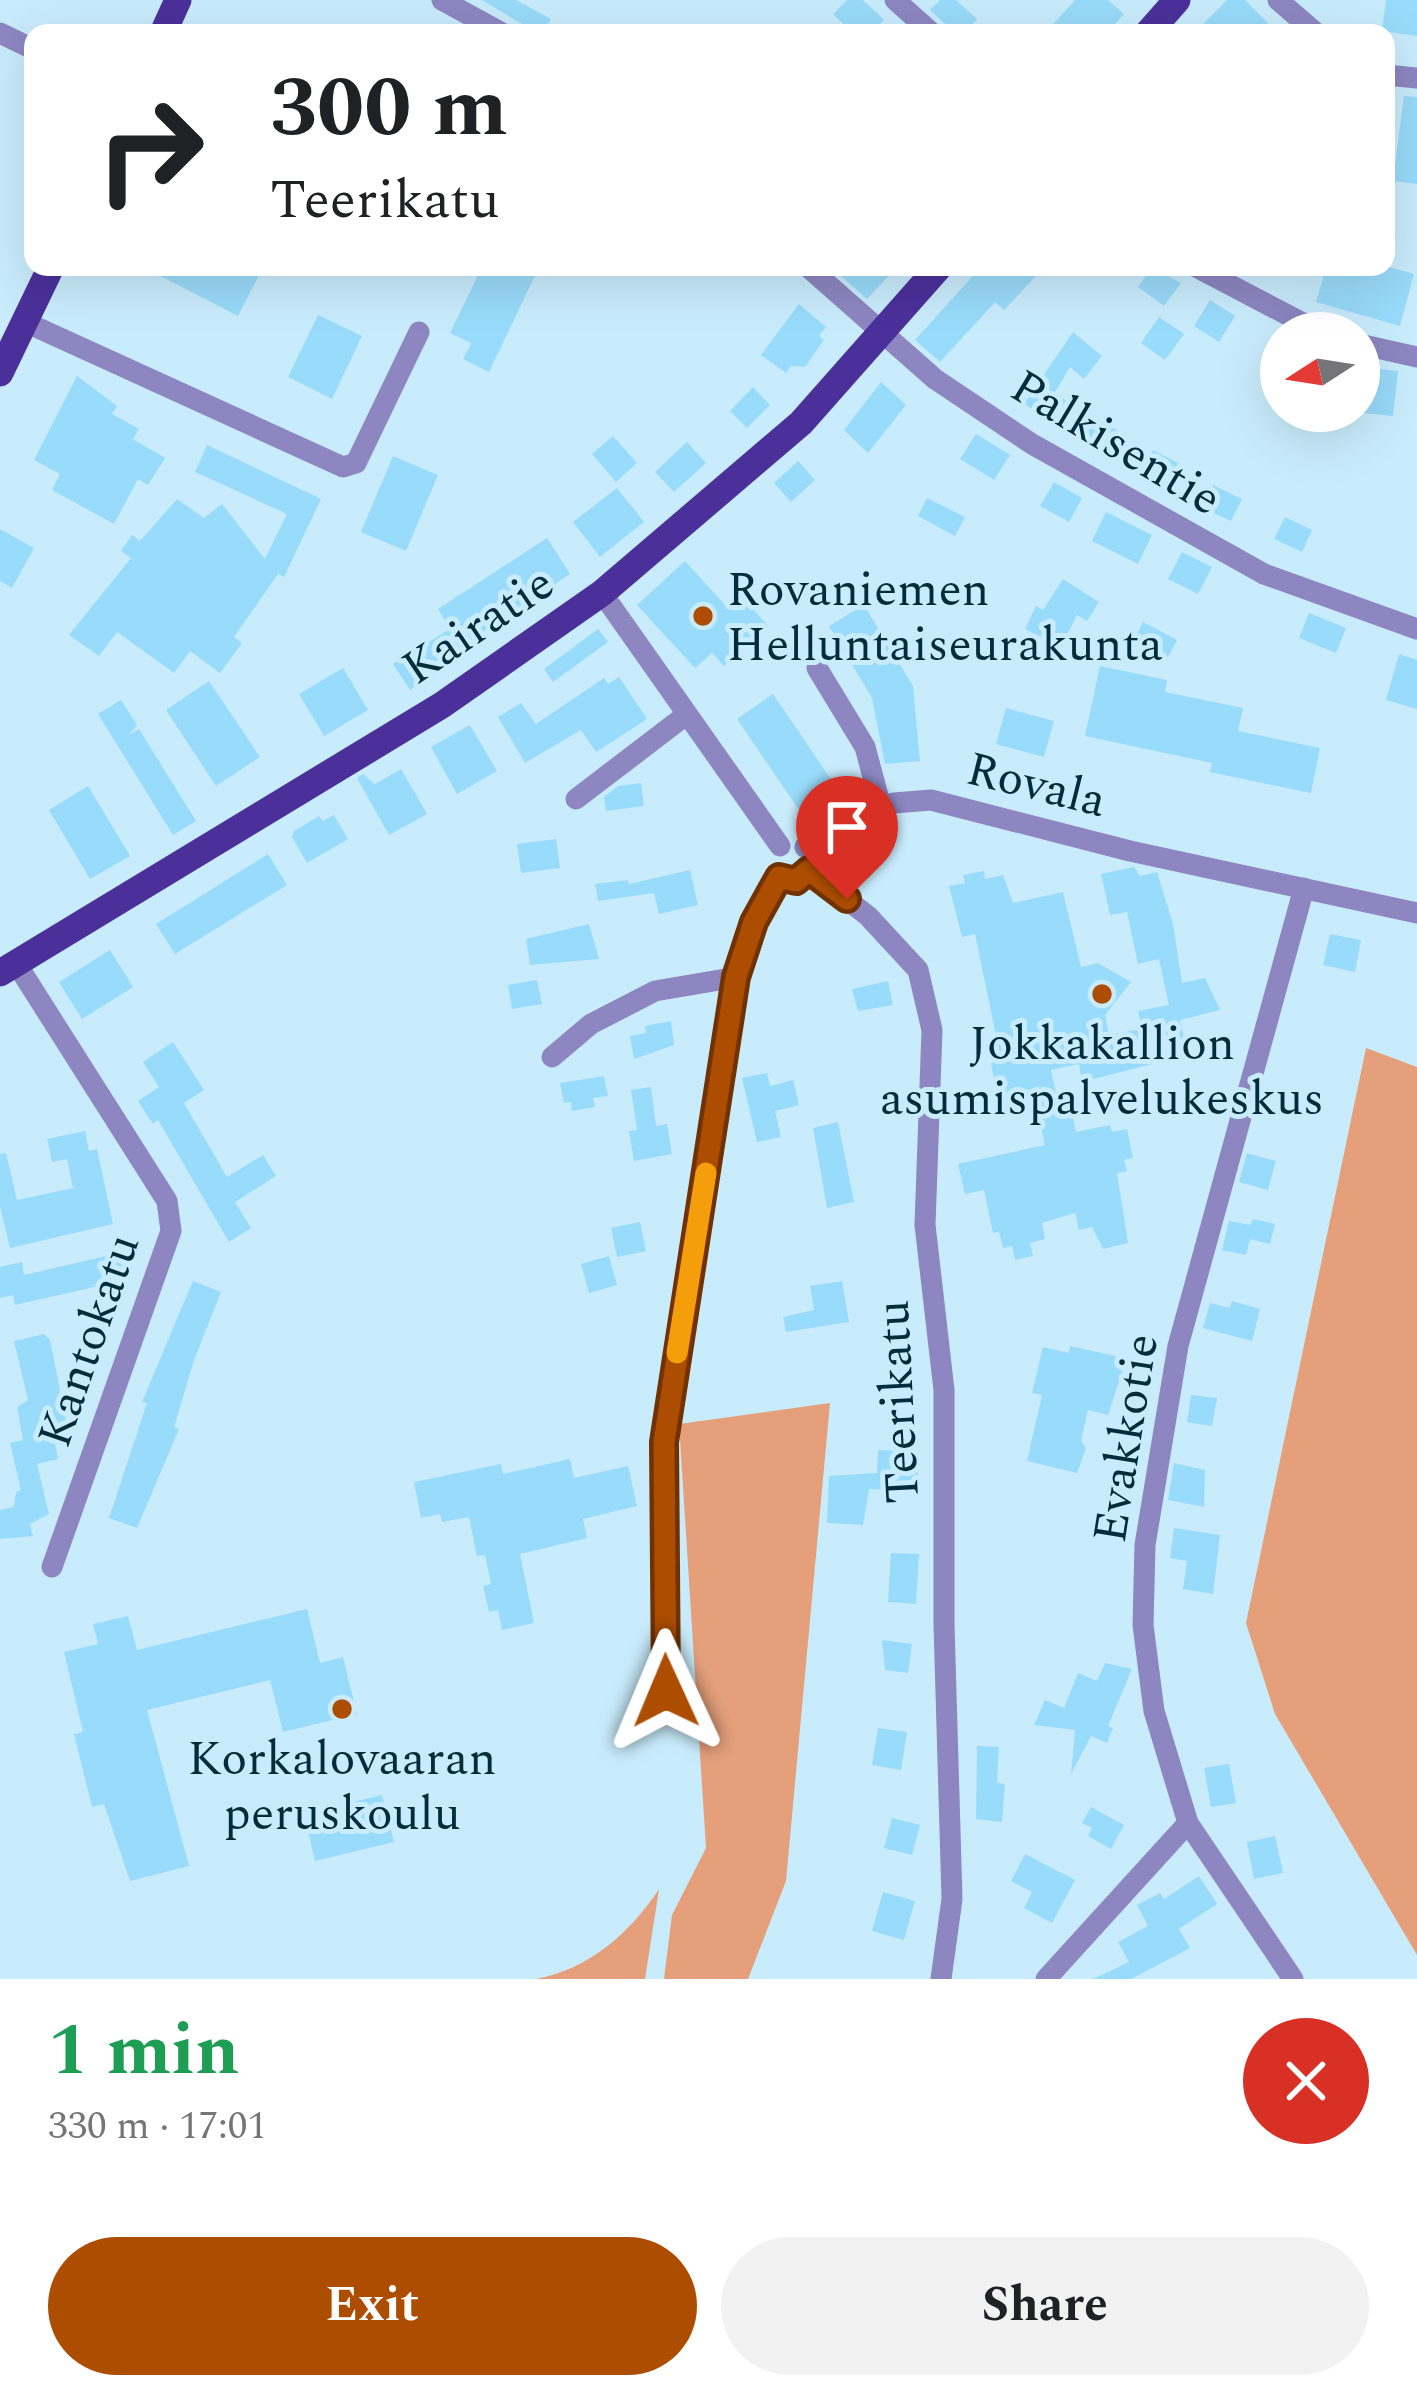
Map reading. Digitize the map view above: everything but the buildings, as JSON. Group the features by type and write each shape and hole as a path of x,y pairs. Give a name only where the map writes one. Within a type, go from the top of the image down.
{"main road":[{"path":"1156,24 1177,0"},
{"path":"0,373 47,276"},
{"name":"Kairatie","path":"8,968 442,705 602,593 800,423 931,276"}],"street":[{"path":"442,0 486,24"},
{"path":"896,0 922,24"},
{"path":"1278,0 1306,24"},
{"name":"Palkisentie","path":"818,276 935,379 1165,522 1264,574 1417,629"},
{"path":"1213,276 1282,312"},
{"path":"25,322 344,467 356,463 418,332"},
{"path":"1380,349 1417,357"},
{"path":"602,593 780,846"},
{"path":"817,668 866,747 881,807"},
{"path":"576,799 686,715"},
{"name":"Rovala","path":"805,847 819,835 881,807 931,800 960,803 1186,862 1417,913"},
{"path":"790,842 805,847 809,870 796,881 779,877 772,861 780,846 790,842"},
{"name":"Teerikatu","path":"809,870 868,916 918,970 932,1030 926,1225 944,1390 944,1624 952,1899 941,1979"},
{"path":"666,1691 664,1442 736,977 754,922 779,877"},
{"name":"Evakkotie","path":"1292,1979 1189,1823 1154,1711 1143,1625 1145,1545 1178,1346 1304,888"},
{"name":"Kantokatu","path":"8,968 166,1202 171,1231 52,1567"},
{"path":"552,1057 591,1024 656,991 736,977"},
{"path":"1046,1979 1189,1823"}],"shaded area":[{"path":"1366,1048 1417,1067 1417,1955 1275,1714 1246,1623"},
{"path":"830,1403 786,1881 748,1979 664,1979 672,1915 706,1848 679,1424"},
{"path":"659,1889 645,1979 536,1979 591,1958 635,1920"}],"slow traffic":[{"path":"677,1353 706,1173"}],"place":[{"name":"Rovaniemen Helluntaiseurakunta","path":"703,616"},
{"name":"Jokkakallion asumispalvelukeskus","path":"1102,994"},
{"name":"Korkalovaaran peruskoulu","path":"342,1709"}],"route":[{"path":"666,1691 664,1442 736,977 754,922 779,877 796,881 809,870 847,899"}]}
